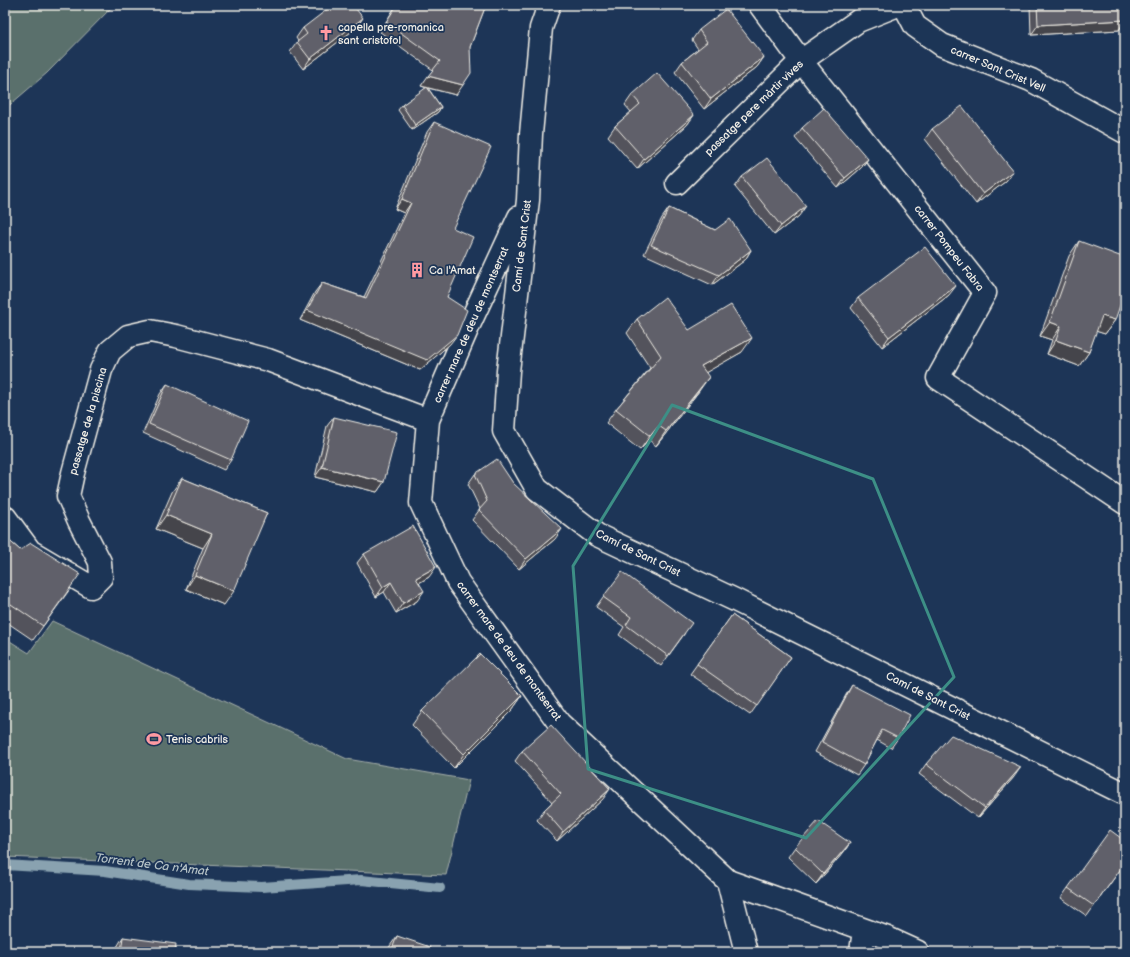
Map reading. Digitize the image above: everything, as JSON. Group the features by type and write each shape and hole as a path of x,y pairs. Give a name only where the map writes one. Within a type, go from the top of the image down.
{"street":[{"name":"Camí de Sant Crist","path":"549,5 541,28 531,134 528,200 508,371 504,431 537,489 597,535 735,600 1125,794"},
{"name":"carrer Pompeu Fabra","path":"760,5 801,61 985,293 938,378 1125,503"},
{"name":"passatge pere màrtir vives","path":"677,183 801,61 858,21 898,5"},
{"name":"carrer Sant Crist Vell","path":"904,5 915,26 942,46 1031,80 1125,132"},
{"name":"carrer mare de deu de montserrat","path":"528,200 469,325 428,420 421,503 458,582 559,723 728,881 885,937 918,952"},
{"name":"passatge de la piscina","path":"5,517 30,551 91,587 101,577 100,562 68,496 101,370 110,351 128,336 150,331 176,336 268,360 428,420"},
{"path":"728,881 746,952"},
{"path":"861,952 864,930"}],"highlighted area":[{"path":"672,405 873,479 954,677 806,838 588,769 573,566"}],"green space":[{"path":"5,5 114,5 47,73 5,109"},
{"name":"Tenis cabrils","path":"52,621 347,759 469,780 446,875 5,857 5,638 29,653"}],"building":[{"name":"capella pre-romanica sant cristofol","path":"333,5 353,5 363,18 310,59 297,42 307,34 303,28"},
{"path":"397,5 486,5 470,47 471,73 463,85 428,76 440,61 386,22"},
{"path":"1037,5 1124,5 1125,20 1038,25"},
{"path":"726,9 764,57 711,99 682,62 707,42 699,30"},
{"path":"657,73 694,115 644,159 615,126 640,104 632,95"},
{"path":"427,87 441,107 415,125 402,105"},
{"path":"962,106 1013,171 983,194 932,129"},
{"path":"824,108 868,159 845,178 802,128"},
{"name":"Ca l'Amat","path":"434,122 491,147 453,228 473,237 447,297 467,310 457,335 427,360 307,310 322,283 366,298 411,203 402,199"},
{"path":"767,158 806,206 781,226 742,177"},
{"path":"669,208 715,230 730,219 751,250 719,275 651,245"},
{"path":"1079,241 1125,258 1125,291 1115,320 1102,316 1089,352 1056,340 1061,326 1050,322"},
{"path":"925,247 956,286 889,337 858,298"},
{"path":"665,297 689,330 731,305 752,338 701,366 709,377 666,431 659,426 650,436 616,409 661,356 637,319"},
{"path":"167,384 248,421 231,460 149,424"},
{"path":"334,417 397,432 384,482 322,467"},
{"path":"497,459 513,483 562,529 526,559 479,510 487,501 475,474"},
{"path":"182,478 267,513 234,591 195,575 212,534 166,515"},
{"path":"413,526 436,567 416,578 424,591 403,603 391,582 383,587 364,554"},
{"path":"5,537 20,550 31,543 80,574 43,626 5,600"},
{"path":"622,572 692,623 668,656 626,625 631,617 603,597"},
{"path":"732,615 791,657 757,706 697,664"},
{"path":"480,654 522,696 464,754 422,711"},
{"path":"852,685 910,715 898,738 882,730 864,765 822,742"},
{"path":"551,725 610,789 563,832 544,810 561,794 522,751"},
{"path":"951,735 1021,767 985,808 926,764"},
{"path":"818,821 850,843 823,874 795,847"},
{"path":"1110,830 1125,841 1125,863 1094,906 1068,888"},
{"path":"397,936 430,947 428,952 391,952"},
{"path":"123,937 176,944 175,952 121,952"},
{"path":"525,950 525,952 496,952"}],"waterway":[{"name":"Torrent de Ca n'Amat","path":"5,865 105,871 189,884 262,887 361,880 440,888"}],"place":[{"name":"capella pre-romanica sant cristofol","path":"326,33"},
{"name":"Ca l'Amat","path":"417,270"},
{"name":"Tenis cabrils","path":"154,739"}]}
